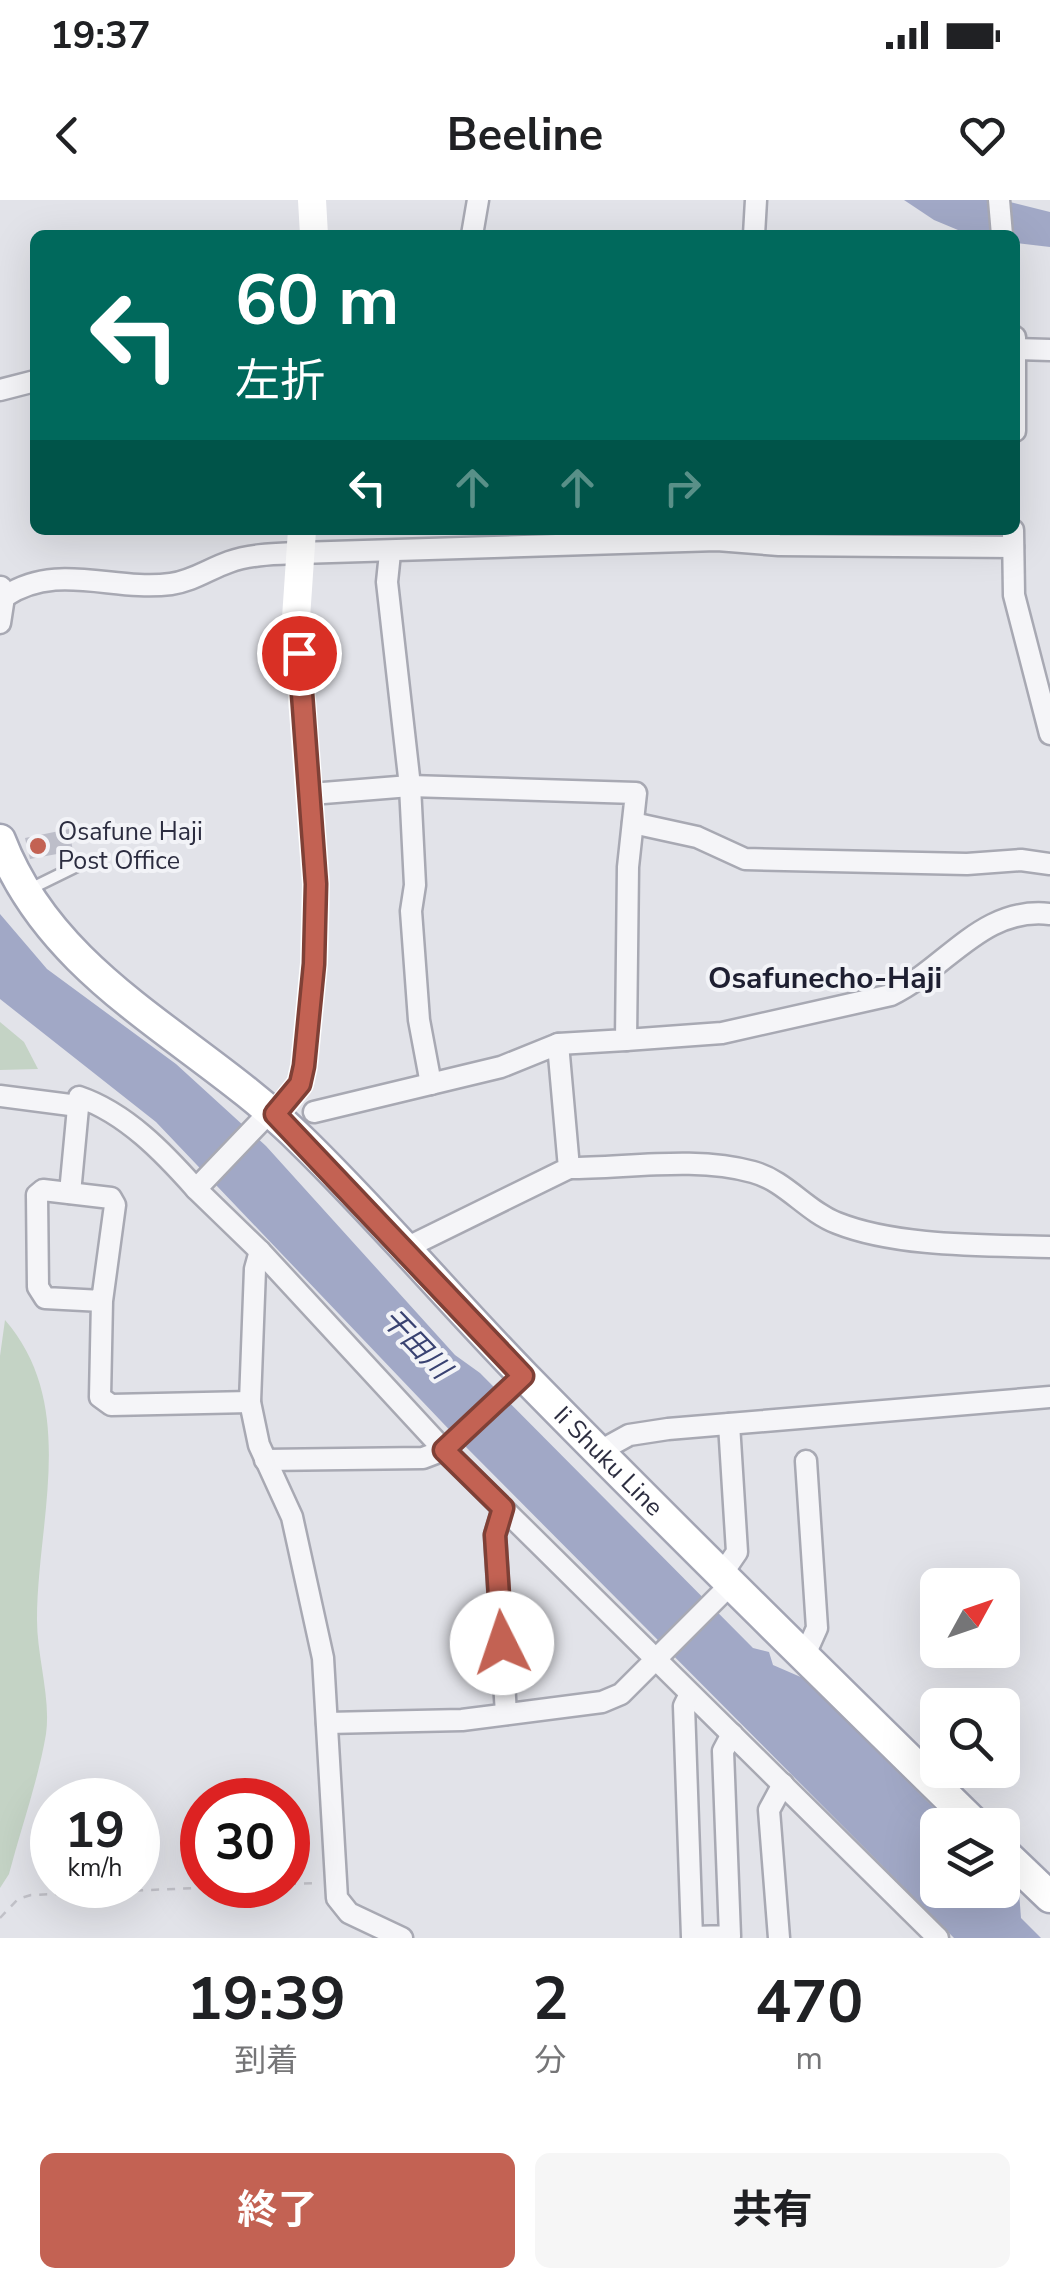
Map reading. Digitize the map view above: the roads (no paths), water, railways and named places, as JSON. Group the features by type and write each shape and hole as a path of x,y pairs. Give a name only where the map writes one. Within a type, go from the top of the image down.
{"main road":[{"name":"Ii Shuku Line","path":"0,840 12,881 54,934 103,982 268,1117 404,1249 518,1381 600,1452 724,1585 959,1808"},
{"path":"1020,1869 1050,1898"}],"street":[{"path":"312,200 314,230"},
{"path":"473,230 478,200"},
{"path":"754,230 756,200"},
{"path":"998,200 1001,230"},
{"path":"1020,346 1050,350"},
{"path":"0,390 30,382"},
{"path":"0,623 2,591 22,585 56,576 167,585 189,581 230,561 300,542 390,553 718,540 779,545 1013,538 1014,595 1044,687 1050,734"},
{"path":"199,1185 300,1084 304,1066 316,884 296,618 300,542"},
{"path":"390,553 387,582 410,786 413,950 419,1020 432,1084"},
{"path":"311,794 410,786 636,793 626,1040"},
{"path":"633,823 696,837 745,860 966,864 1021,860 1050,864"},
{"path":"314,1112 501,1067 558,1044 722,1033 876,999 915,983 986,926 1012,914 1050,914"},
{"path":"558,1044 569,1168"},
{"path":"0,1096 78,1106"},
{"path":"70,1193 80,1096 114,1114 199,1185 503,1508 938,1938"},
{"path":"404,1249 569,1168 720,1166 770,1178 822,1218 848,1228 947,1242 1050,1247"},
{"path":"102,1301 46,1298 38,1287 36,1194 43,1190 111,1198 115,1205 102,1301 100,1397 111,1404 250,1402"},
{"path":"260,1251 255,1269 250,1402 265,1460 287,1504 302,1556 312,1626 322,1658 340,1906 402,1938"},
{"path":"265,1460 423,1458 448,1447 518,1381"},
{"path":"600,1452 630,1435 1050,1397"},
{"path":"328,1723 506,1714 602,1702 621,1694 724,1585 737,1552 729,1424"},
{"path":"804,1657 817,1628 806,1461"},
{"path":"503,1508 495,1535 506,1714"},
{"path":"690,1694 684,1706 692,1937 730,1936 722,1751 732,1734"},
{"path":"779,1938 770,1810 783,1784"}],"lane":[{"path":"12,881 81,864"}],"water":[{"path":"904,200 1002,200 1050,212 1050,247 1020,244 1020,230 958,230"},
{"name":"干田川","path":"0,914 47,969 176,1064 266,1146 455,1355 480,1373 753,1648 769,1652 773,1665 803,1678 934,1808 920,1808 920,1904 461,1442 156,1122 0,999"},
{"path":"1020,1905 1021,1918 1041,1938 954,1938 924,1908"}],"place":[{"name":"Osafune Haji Post Office","path":"38,846"}],"district":[{"name":"Osafunecho-Haji","path":"825,978"}]}
